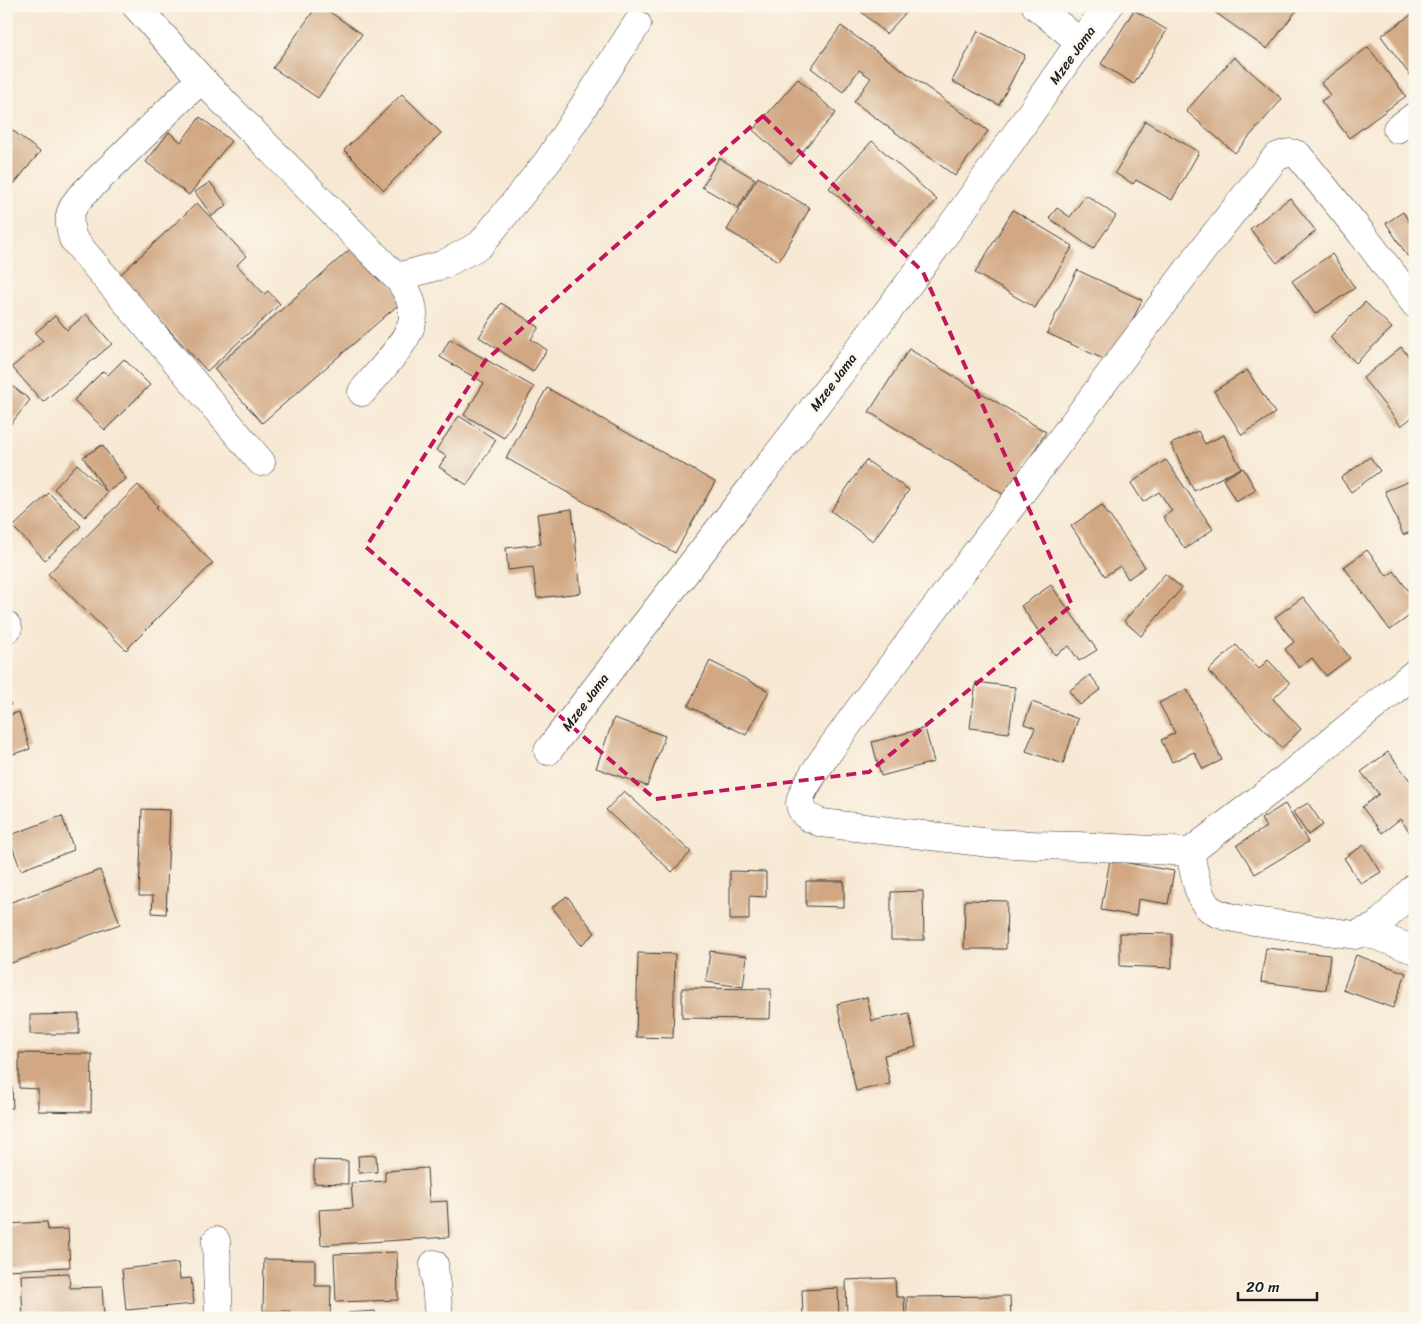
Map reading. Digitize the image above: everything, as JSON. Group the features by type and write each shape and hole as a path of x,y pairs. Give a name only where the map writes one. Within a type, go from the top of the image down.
{"street":[{"path":"136,6 201,79 403,286 411,301 413,316 404,342 362,392"},
{"path":"1036,6 1080,42"},
{"name":"Mzee Jama","path":"548,751 634,637 739,505 912,280 1080,42 1108,6"},
{"path":"397,278 442,265 480,245 548,161 637,24"},
{"path":"201,79 80,197 71,208 69,224 73,239 261,462"},
{"path":"1415,304 1362,234 1298,155 1286,153 1276,157 1205,247 852,719 802,791 800,801 803,812 808,818 822,823 990,843 1190,852 1275,787 1415,673"},
{"path":"1190,852 1203,901 1210,909 1222,915 1239,919 1355,934 1366,932 1376,927 1415,887"},
{"path":"1366,932 1415,950"},
{"path":"216,1241 219,1318"},
{"path":"434,1264 439,1318"}],"highlighted area":[{"path":"763,116 923,272 1072,605 869,772 655,799 366,547 485,361"}],"building":[{"path":"317,6 321,6 362,34 318,98 273,68"},
{"path":"855,6 912,6 886,34"},
{"path":"1206,6 1300,6 1267,49"},
{"path":"1134,10 1167,30 1134,84 1101,64"},
{"path":"1415,12 1415,82 1381,36"},
{"path":"841,26 988,131 955,176 854,102 871,78 859,70 843,92 811,68"},
{"path":"978,31 1025,55 999,105 952,81"},
{"path":"1368,47 1406,96 1349,138 1321,101 1330,95 1321,83"},
{"path":"1234,57 1282,99 1235,153 1186,111"},
{"path":"798,79 836,113 791,164 753,130"},
{"path":"402,94 441,133 384,190 344,150"},
{"path":"200,117 231,141 189,195 146,162 169,132 181,142"},
{"path":"1145,121 1199,152 1172,200 1136,180 1133,184 1115,173"},
{"path":"6,125 40,152 14,184 6,178"},
{"path":"872,141 937,200 894,246 829,188"},
{"path":"719,158 755,179 738,208 702,187"},
{"path":"758,177 810,208 779,261 727,230"},
{"path":"210,182 227,205 212,216 195,192"},
{"path":"1086,195 1116,216 1093,249 1049,218 1057,208 1070,217"},
{"path":"1290,198 1316,231 1277,263 1250,229"},
{"path":"197,203 246,256 237,265 264,294 268,291 280,304 207,371 119,276"},
{"path":"1013,210 1073,246 1035,308 975,273"},
{"path":"1403,212 1415,231 1415,252 1408,257 1386,223"},
{"path":"356,244 405,299 262,423 214,369"},
{"path":"1332,254 1355,288 1315,314 1292,281"},
{"path":"1077,270 1142,300 1112,363 1047,333"},
{"path":"1365,302 1392,328 1356,363 1330,337"},
{"path":"501,303 539,327 531,339 547,350 533,372 479,337"},
{"path":"86,314 112,344 43,402 12,367 43,341 35,333 55,316 67,330"},
{"path":"450,339 534,387 504,438 464,415 484,383 440,357"},
{"path":"1401,347 1415,364 1415,415 1401,426 1363,378"},
{"path":"909,349 1046,432 1006,496 869,412"},
{"path":"124,359 150,385 105,430 74,400 103,371 108,375"},
{"path":"1247,370 1275,413 1242,435 1214,391"},
{"path":"6,381 30,400 6,430"},
{"path":"547,388 715,482 675,553 506,458"},
{"path":"459,416 496,440 467,485 439,467 446,456 436,450"},
{"path":"1198,431 1205,444 1224,435 1241,468 1194,491 1171,444"},
{"path":"102,445 126,479 107,492 83,457"},
{"path":"1370,457 1380,471 1351,492 1341,478"},
{"path":"866,460 909,490 873,541 831,511"},
{"path":"1166,460 1213,529 1185,549 1163,517 1172,511 1159,492 1143,502 1131,483"},
{"path":"77,464 108,493 85,517 54,489"},
{"path":"1243,468 1256,490 1236,502 1223,479"},
{"path":"1415,479 1415,530 1403,535 1385,491"},
{"path":"138,485 158,506 156,507 213,563 126,650 48,574"},
{"path":"49,493 81,526 45,560 13,527"},
{"path":"1102,505 1145,567 1128,579 1120,566 1105,576 1071,526"},
{"path":"572,509 581,593 537,598 533,567 508,570 506,548 541,544 537,514"},
{"path":"1367,550 1387,576 1394,571 1415,600 1415,612 1390,630 1344,567"},
{"path":"1165,574 1182,588 1141,636 1124,621"},
{"path":"1051,585 1097,650 1079,661 1069,646 1055,655 1021,606"},
{"path":"1303,597 1350,658 1326,676 1312,658 1299,668 1285,649 1294,642 1275,617"},
{"path":"1236,645 1259,669 1268,660 1290,683 1273,699 1301,729 1282,748 1208,671"},
{"path":"710,661 769,691 746,735 688,706"},
{"path":"1090,675 1101,689 1080,705 1069,691"},
{"path":"976,682 1015,687 1009,733 970,728"},
{"path":"1187,689 1222,760 1203,769 1194,752 1172,762 1161,740 1175,733 1159,703"},
{"path":"6,694 11,705 6,706"},
{"path":"1032,702 1078,719 1063,764 1026,751 1035,728 1024,724"},
{"path":"19,712 30,749 6,756 6,716"},
{"path":"614,718 665,736 647,786 596,768"},
{"path":"925,728 934,762 881,776 872,742"},
{"path":"1388,752 1415,787 1415,833 1412,835 1400,819 1382,833 1362,807 1379,794 1361,772"},
{"path":"624,791 691,852 672,872 606,810"},
{"path":"1308,803 1323,825 1308,835 1293,812"},
{"path":"1285,804 1308,842 1255,874 1237,845 1266,827 1261,819"},
{"path":"142,809 170,810 166,914 152,913 153,896 139,896"},
{"path":"62,816 74,850 21,870 8,836"},
{"path":"1364,845 1381,872 1361,884 1344,858"},
{"path":"1110,860 1174,871 1168,904 1138,899 1136,916 1101,910"},
{"path":"100,870 120,924 6,965 6,904"},
{"path":"730,871 766,872 766,897 749,896 749,920 730,920"},
{"path":"806,881 844,881 844,907 806,906"},
{"path":"923,891 924,940 891,940 891,892"},
{"path":"567,896 595,933 581,945 552,907"},
{"path":"965,900 1007,901 1006,949 964,949"},
{"path":"1120,933 1172,934 1172,968 1120,966"},
{"path":"1266,948 1330,955 1326,990 1261,982"},
{"path":"710,951 747,956 743,987 706,982"},
{"path":"638,953 675,954 673,1038 636,1037"},
{"path":"1356,955 1406,973 1393,1008 1343,990"},
{"path":"682,988 771,989 770,1019 682,1018"},
{"path":"867,997 872,1021 909,1013 916,1047 884,1055 890,1084 856,1091 837,1004"},
{"path":"79,1014 79,1034 30,1034 30,1015"},
{"path":"19,1053 92,1054 91,1112 38,1111 38,1089 19,1088"},
{"path":"6,1087 12,1087 13,1108 6,1108"},
{"path":"376,1155 377,1172 359,1173 358,1156"},
{"path":"314,1160 348,1161 348,1184 314,1183"},
{"path":"427,1168 429,1202 447,1201 449,1237 321,1245 319,1210 353,1208 351,1183 385,1181 385,1171"},
{"path":"47,1222 48,1230 68,1229 70,1267 6,1270 6,1224"},
{"path":"397,1252 398,1300 336,1302 334,1254"},
{"path":"264,1259 315,1260 315,1286 331,1286 330,1318 290,1318 290,1311 263,1311"},
{"path":"178,1263 180,1279 191,1278 194,1304 126,1310 122,1269"},
{"path":"69,1273 70,1288 102,1287 104,1318 23,1318 21,1275"},
{"path":"895,1278 896,1297 904,1297 905,1318 847,1318 846,1280"},
{"path":"838,1288 839,1318 803,1318 802,1290"},
{"path":"1010,1296 1011,1318 907,1318 907,1297"},
{"path":"375,1311 376,1318 348,1318 348,1313"}]}
